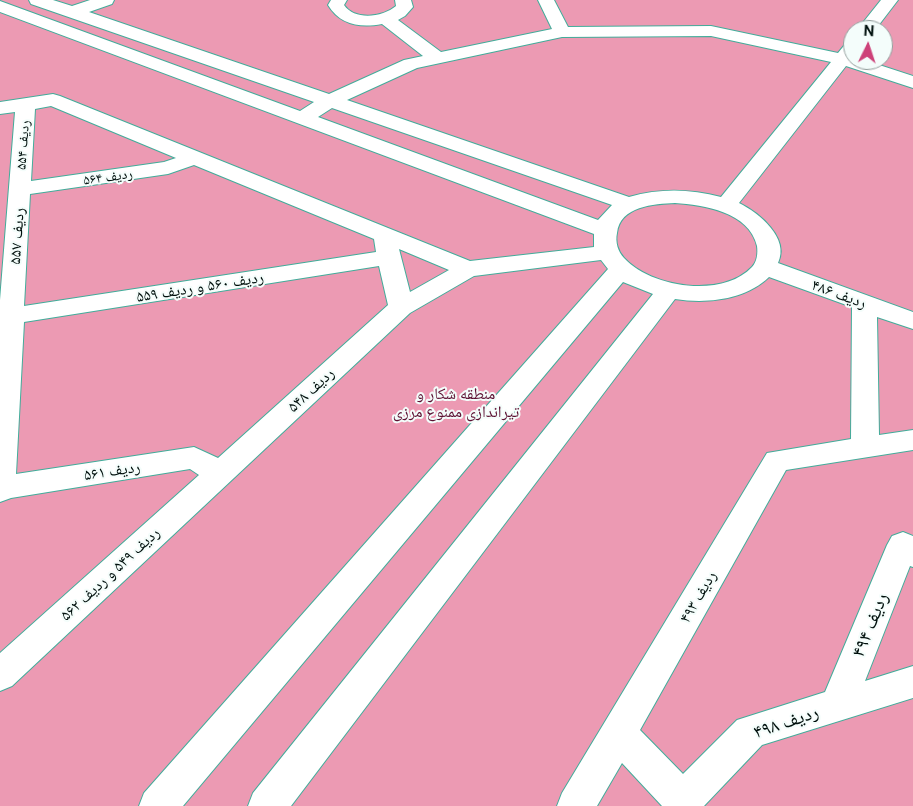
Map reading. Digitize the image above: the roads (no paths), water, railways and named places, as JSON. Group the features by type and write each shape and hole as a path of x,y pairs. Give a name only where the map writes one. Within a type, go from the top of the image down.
{"street":[{"path":"37,0 629,204"},
{"path":"73,12 106,0"},
{"path":"340,0 336,6 343,15 362,20 385,18 401,11 405,6 403,0"},
{"path":"546,0 562,32"},
{"path":"874,20 890,0"},
{"path":"0,6 302,118 611,250 632,277 658,288 686,293 716,293 741,287 759,276 769,262 770,246 762,230 746,216 726,205 701,198 675,196 650,198 629,204 613,215 611,250 158,806"},
{"path":"385,18 437,58"},
{"path":"302,118 330,101 411,64 562,32 711,31 843,51"},
{"path":"726,205 843,58"},
{"path":"887,70 913,82"},
{"path":"0,108 53,100 194,158 386,246 468,269 611,250"},
{"name":"ردیف ۵۵۴","path":"13,188 25,104"},
{"name":"ردیف ۵۶۴","path":"13,188 168,168 194,158"},
{"name":"ردیف ۵۵۷","path":"0,489 12,316 13,188"},
{"path":"386,246 401,307"},
{"name":"ردیف ۵۶۰ و ردیف ۵۵۹","path":"12,316 386,246"},
{"name":"ردیف ۴۸۶","path":"765,267 913,321"},
{"name":"ردیف ۵۴۸","path":"220,473 401,307 468,269"},
{"path":"267,806 668,290"},
{"path":"864,303 865,448 913,440"},
{"name":"ردیف ۴۹۳","path":"576,806 777,461 865,448"},
{"name":"ردیف ۵۶۱","path":"0,489 194,458 220,473"},
{"name":"ردیف ۵۴۹ و ردیف ۵۶۲","path":"0,675 220,473"},
{"name":"ردیف ۴۹۴","path":"838,705 908,550"},
{"name":"ردیف ۴۹۸","path":"684,803 750,732 913,682"},
{"path":"618,734 684,803"}],"park label":[{"name":"منطقه شکار و تیراندازی ممنوع مرزی","path":"456,403"}]}
